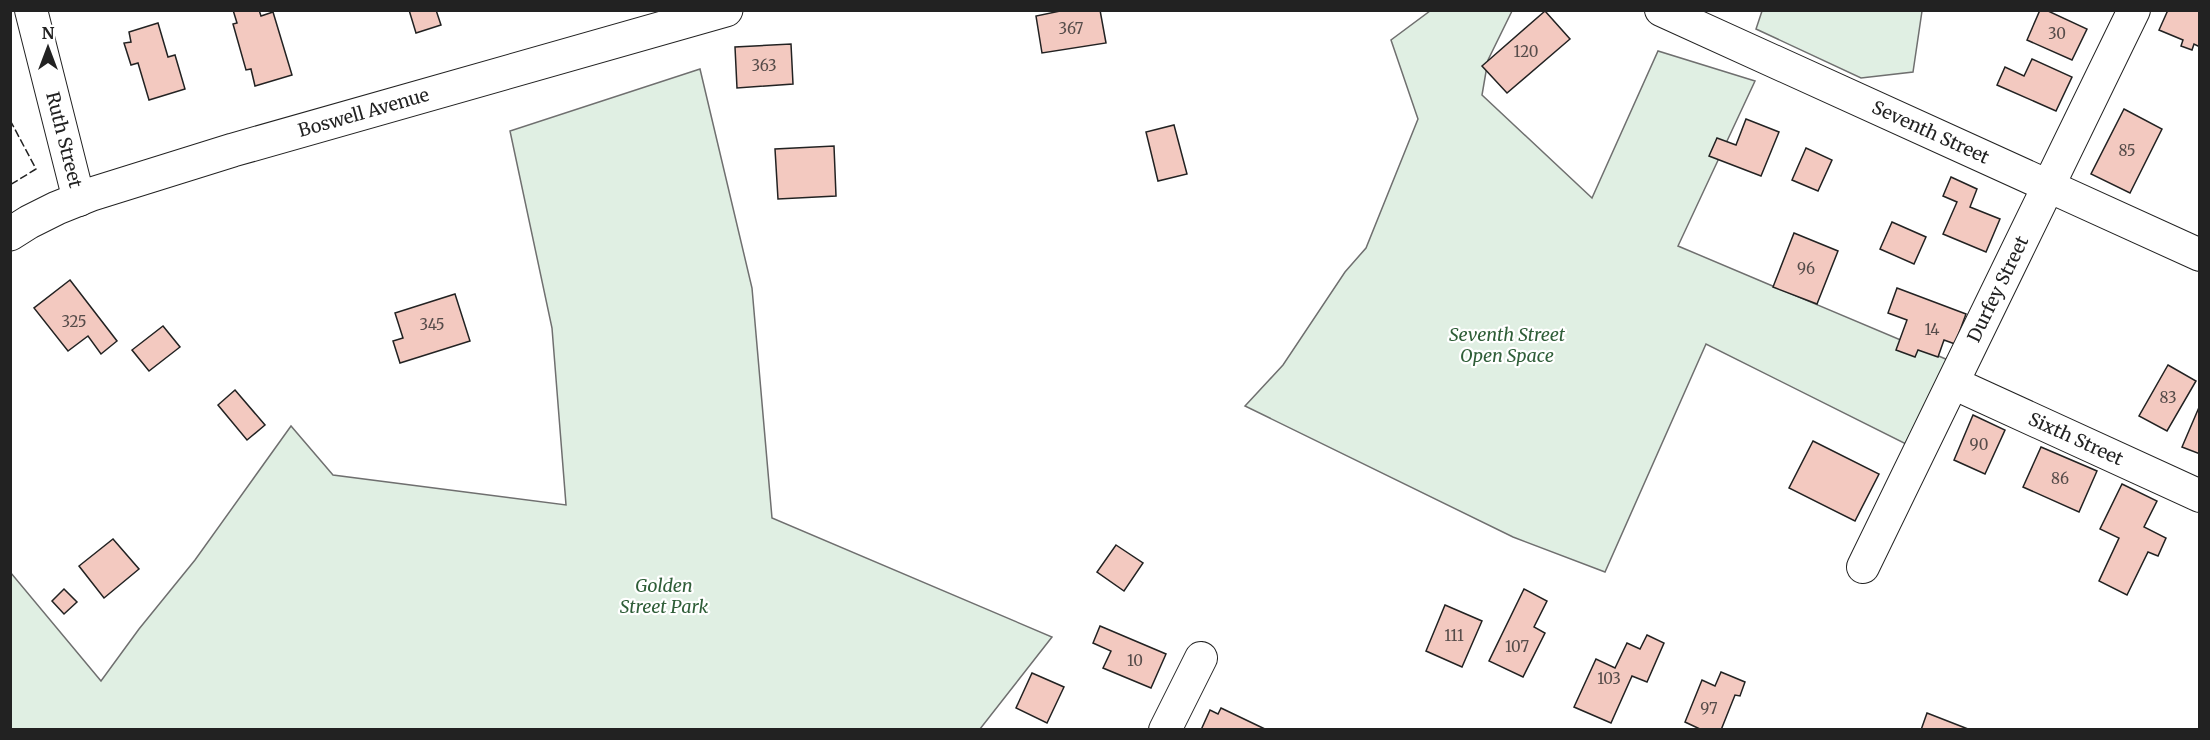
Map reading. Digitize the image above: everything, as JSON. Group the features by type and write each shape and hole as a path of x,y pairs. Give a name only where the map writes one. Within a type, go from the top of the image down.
{"street":[{"name":"Ruth Street","path":"31,10 79,200"},
{"name":"Boswell Avenue","path":"10,234 28,222 79,200 233,150 726,10"},
{"name":"Seventh Street","path":"1662,10 2199,255"},
{"name":"Durfey Street","path":"1863,567 2134,10"},
{"name":"Sixth Street","path":"1953,383 2199,496"},
{"path":"1165,729 1201,658"}],"green space":[{"name":"Seventh Street Open Space","path":"1430,11 1512,11 1488,60 1482,95 1592,198 1658,51 1755,81 1678,246 1948,360 1908,445 1706,344 1605,572 1513,537 1245,406 1283,365 1345,272 1366,248 1418,119 1391,40"},
{"path":"1762,11 1922,11 1913,72 1861,78 1756,29"},
{"name":"Golden Street Park","path":"700,69 752,288 772,518 1052,637 980,729 11,729 11,573 101,681 139,629 195,560 291,426 333,475 566,505 552,328 510,131"}],"building":[{"path":"233,10 259,10 261,16 273,12 292,75 255,86 251,69 246,70 233,24 237,23"},
{"path":"409,10 436,10 441,25 416,33"},
{"path":"1065,10 1100,10 1106,43 1042,53 1036,16"},
{"path":"2040,10 2046,10 2087,29 2072,60 2027,40"},
{"path":"2168,10 2200,10 2200,47 2194,44 2192,50 2181,46 2183,40 2159,30"},
{"path":"1545,11 1570,39 1507,93 1482,66"},
{"path":"158,23 168,57 175,55 185,89 149,100 138,63 131,65 124,43 131,42 129,32"},
{"path":"791,44 793,84 737,88 735,47"},
{"path":"2032,59 2072,77 2056,111 1997,85 2005,67 2024,76"},
{"path":"2124,109 2162,129 2130,193 2091,174"},
{"path":"1746,119 1779,132 1761,176 1709,156 1717,138 1736,145"},
{"path":"1174,125 1187,174 1158,181 1146,132"},
{"path":"834,146 836,196 778,199 775,149"},
{"path":"1806,148 1832,160 1818,191 1792,180"},
{"path":"1951,177 1977,189 1970,207 2000,219 1986,252 1943,234 1957,202 1943,196"},
{"path":"1892,222 1926,237 1914,264 1880,249"},
{"path":"1794,233 1838,251 1817,304 1773,287"},
{"path":"70,280 117,341 101,354 88,336 68,351 34,308"},
{"path":"1897,288 1966,314 1955,344 1944,340 1938,357 1918,350 1915,357 1896,350 1907,320 1888,313"},
{"path":"455,294 470,341 400,363 393,341 403,338 395,313"},
{"path":"163,326 180,347 149,371 132,350"},
{"path":"2168,365 2196,381 2167,431 2139,416"},
{"path":"235,390 265,425 247,440 218,405"},
{"path":"2200,405 2200,454 2182,447"},
{"path":"1973,415 2005,430 1985,474 1954,460"},
{"path":"1813,441 1879,474 1855,521 1789,488"},
{"path":"2041,447 2097,471 2079,512 2023,487"},
{"path":"2122,484 2157,501 2144,527 2166,538 2158,556 2148,552 2127,595 2099,581 2119,538 2100,529"},
{"path":"113,539 139,569 104,598 79,566"},
{"path":"1116,545 1143,563 1124,591 1097,572"},
{"path":"64,589 77,602 64,614 52,601"},
{"path":"1524,589 1547,601 1534,627 1545,633 1523,677 1489,661"},
{"path":"1445,605 1482,621 1462,667 1426,651"},
{"path":"1100,626 1166,654 1151,688 1103,668 1111,651 1093,643"},
{"path":"1647,635 1664,643 1647,682 1632,676 1611,723 1574,707 1596,659 1615,668 1627,643 1640,649"},
{"path":"1721,672 1745,682 1740,696 1735,695 1721,730 1702,730 1685,722 1702,680 1715,686"},
{"path":"1032,673 1064,687 1047,723 1016,708"},
{"path":"1221,708 1267,730 1201,730 1210,710 1218,714"},
{"path":"1927,713 1968,729 1921,730"}],"fence":[{"path":"10,120 36,169 10,185"}]}
